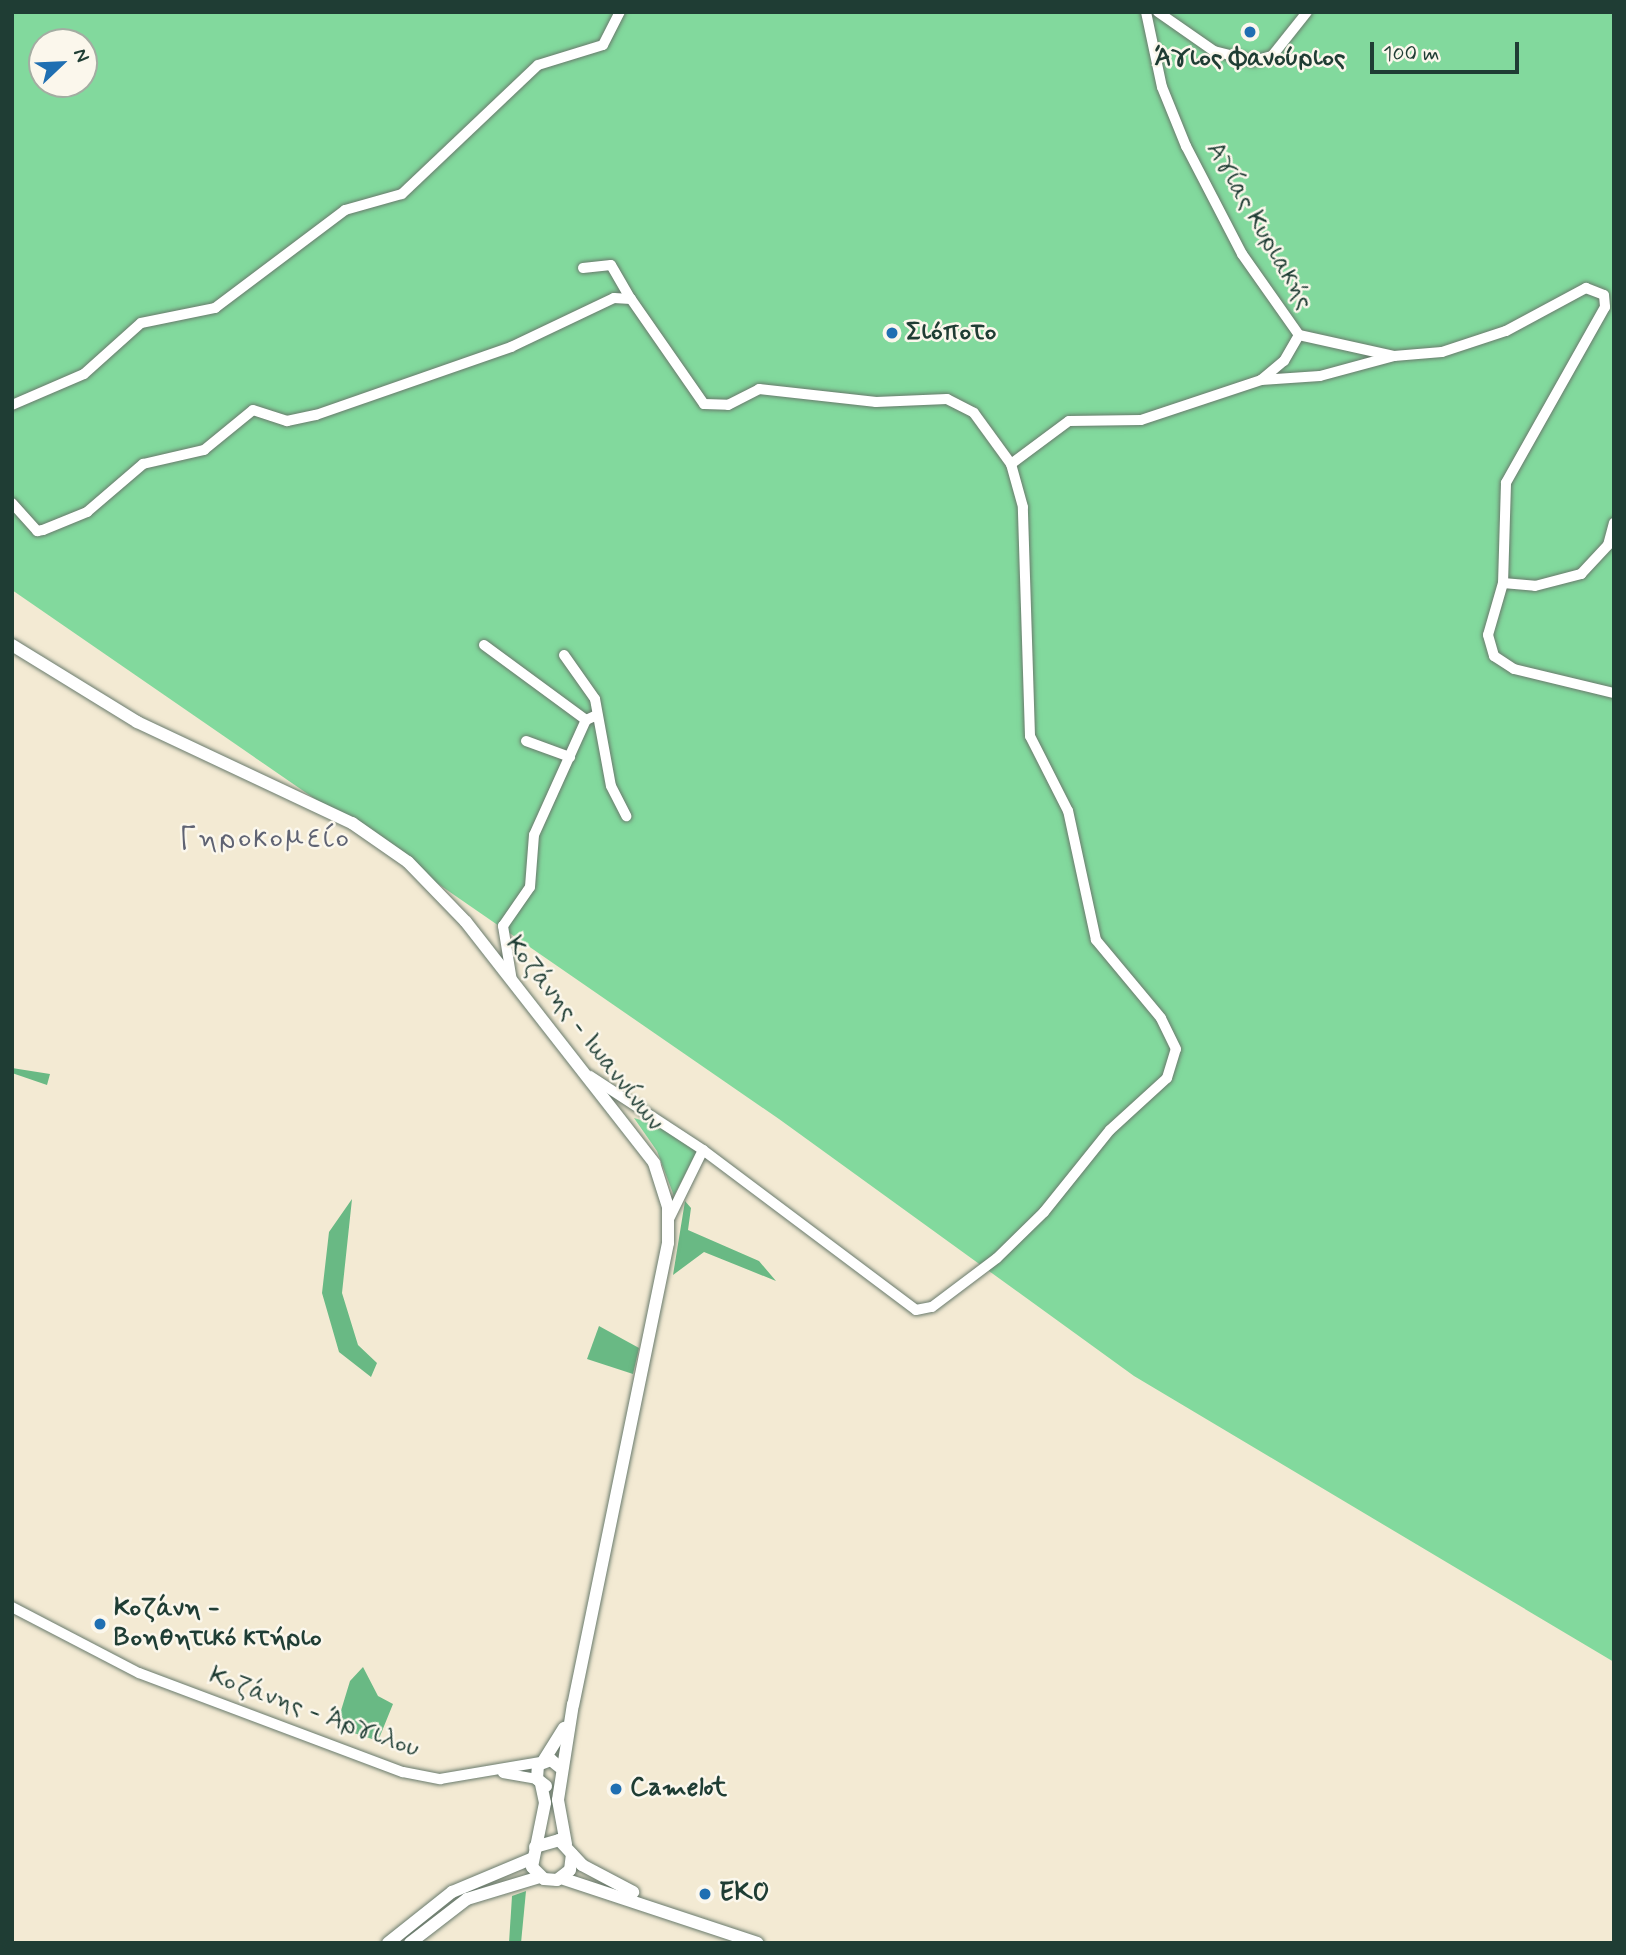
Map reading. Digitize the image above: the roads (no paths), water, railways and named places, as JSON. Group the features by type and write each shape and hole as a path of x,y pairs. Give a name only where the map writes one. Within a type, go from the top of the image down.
{"main road":[{"name":"Κοζάνης - Ιωαννίνων","path":"12,645 137,722 370,834 436,887 590,1076 650,1155 669,1219 660,1290 573,1704 561,1774 569,1849"},
{"name":"Κοζάνης - Ιωαννίνων","path":"539,1781 542,1761 573,1704"},
{"path":"542,1761 561,1774"},
{"path":"540,1877 533,1853 545,1803 539,1781 561,1774"},
{"path":"387,1943 452,1892 533,1853 550,1839 658,1905"},
{"path":"561,1878 569,1849"},
{"path":"412,1942 467,1899 540,1877 561,1878 658,1905 758,1943"}],"street":[{"path":"12,405 84,374 141,323 215,307 345,210 402,194 538,65 603,45 620,12"},
{"name":"Αγίας Κυριακής","path":"1146,12 1162,87 1186,146 1242,254 1298,335 1394,356 1465,348 1586,288 1604,295 1605,307 1506,483 1503,583 1489,620 1494,656 1523,672 1614,692"},
{"path":"1158,12 1214,51 1253,61 1272,56 1307,12"},
{"path":"583,268 611,265 631,299 704,404 728,405 759,389 876,402 947,399 974,413 1011,464 1023,508 1030,736 1068,811 1093,932 1171,1035 1172,1069 1110,1130 1029,1228 926,1310 898,1299 703,1150 590,1076"},
{"path":"12,503 43,530 87,512 144,464 204,450 253,410 287,421 316,415 511,347 614,298 631,299"},
{"path":"1261,380 1284,361 1298,335"},
{"path":"1011,464 1069,421 1141,420 1261,380 1320,376 1394,356"},
{"path":"1503,583 1535,586 1581,574 1608,545 1614,523"},
{"path":"484,645 590,718"},
{"path":"564,654 585,679 590,718 611,786 626,816"},
{"path":"512,981 503,926 530,887 534,835 590,718"},
{"path":"526,741 570,757"},
{"path":"669,1219 703,1150"},
{"name":"Κοζάνης - Άργιλου","path":"12,1607 139,1673 403,1772 440,1779 493,1772"},
{"path":"493,1772 542,1761"},
{"path":"493,1772 539,1781"}],"place":[{"name":"Άγιος Φανούριος","path":"1250,32"},
{"name":"Σιόποτο","path":"892,333"},
{"name":"Κοζάνη - Βοηθητικό κτήριο","path":"100,1624"},
{"name":"Camelot","path":"616,1789"},
{"name":"EKO","path":"705,1894"}],"district":[{"name":"Γηροκομείο","path":"265,839"}]}
